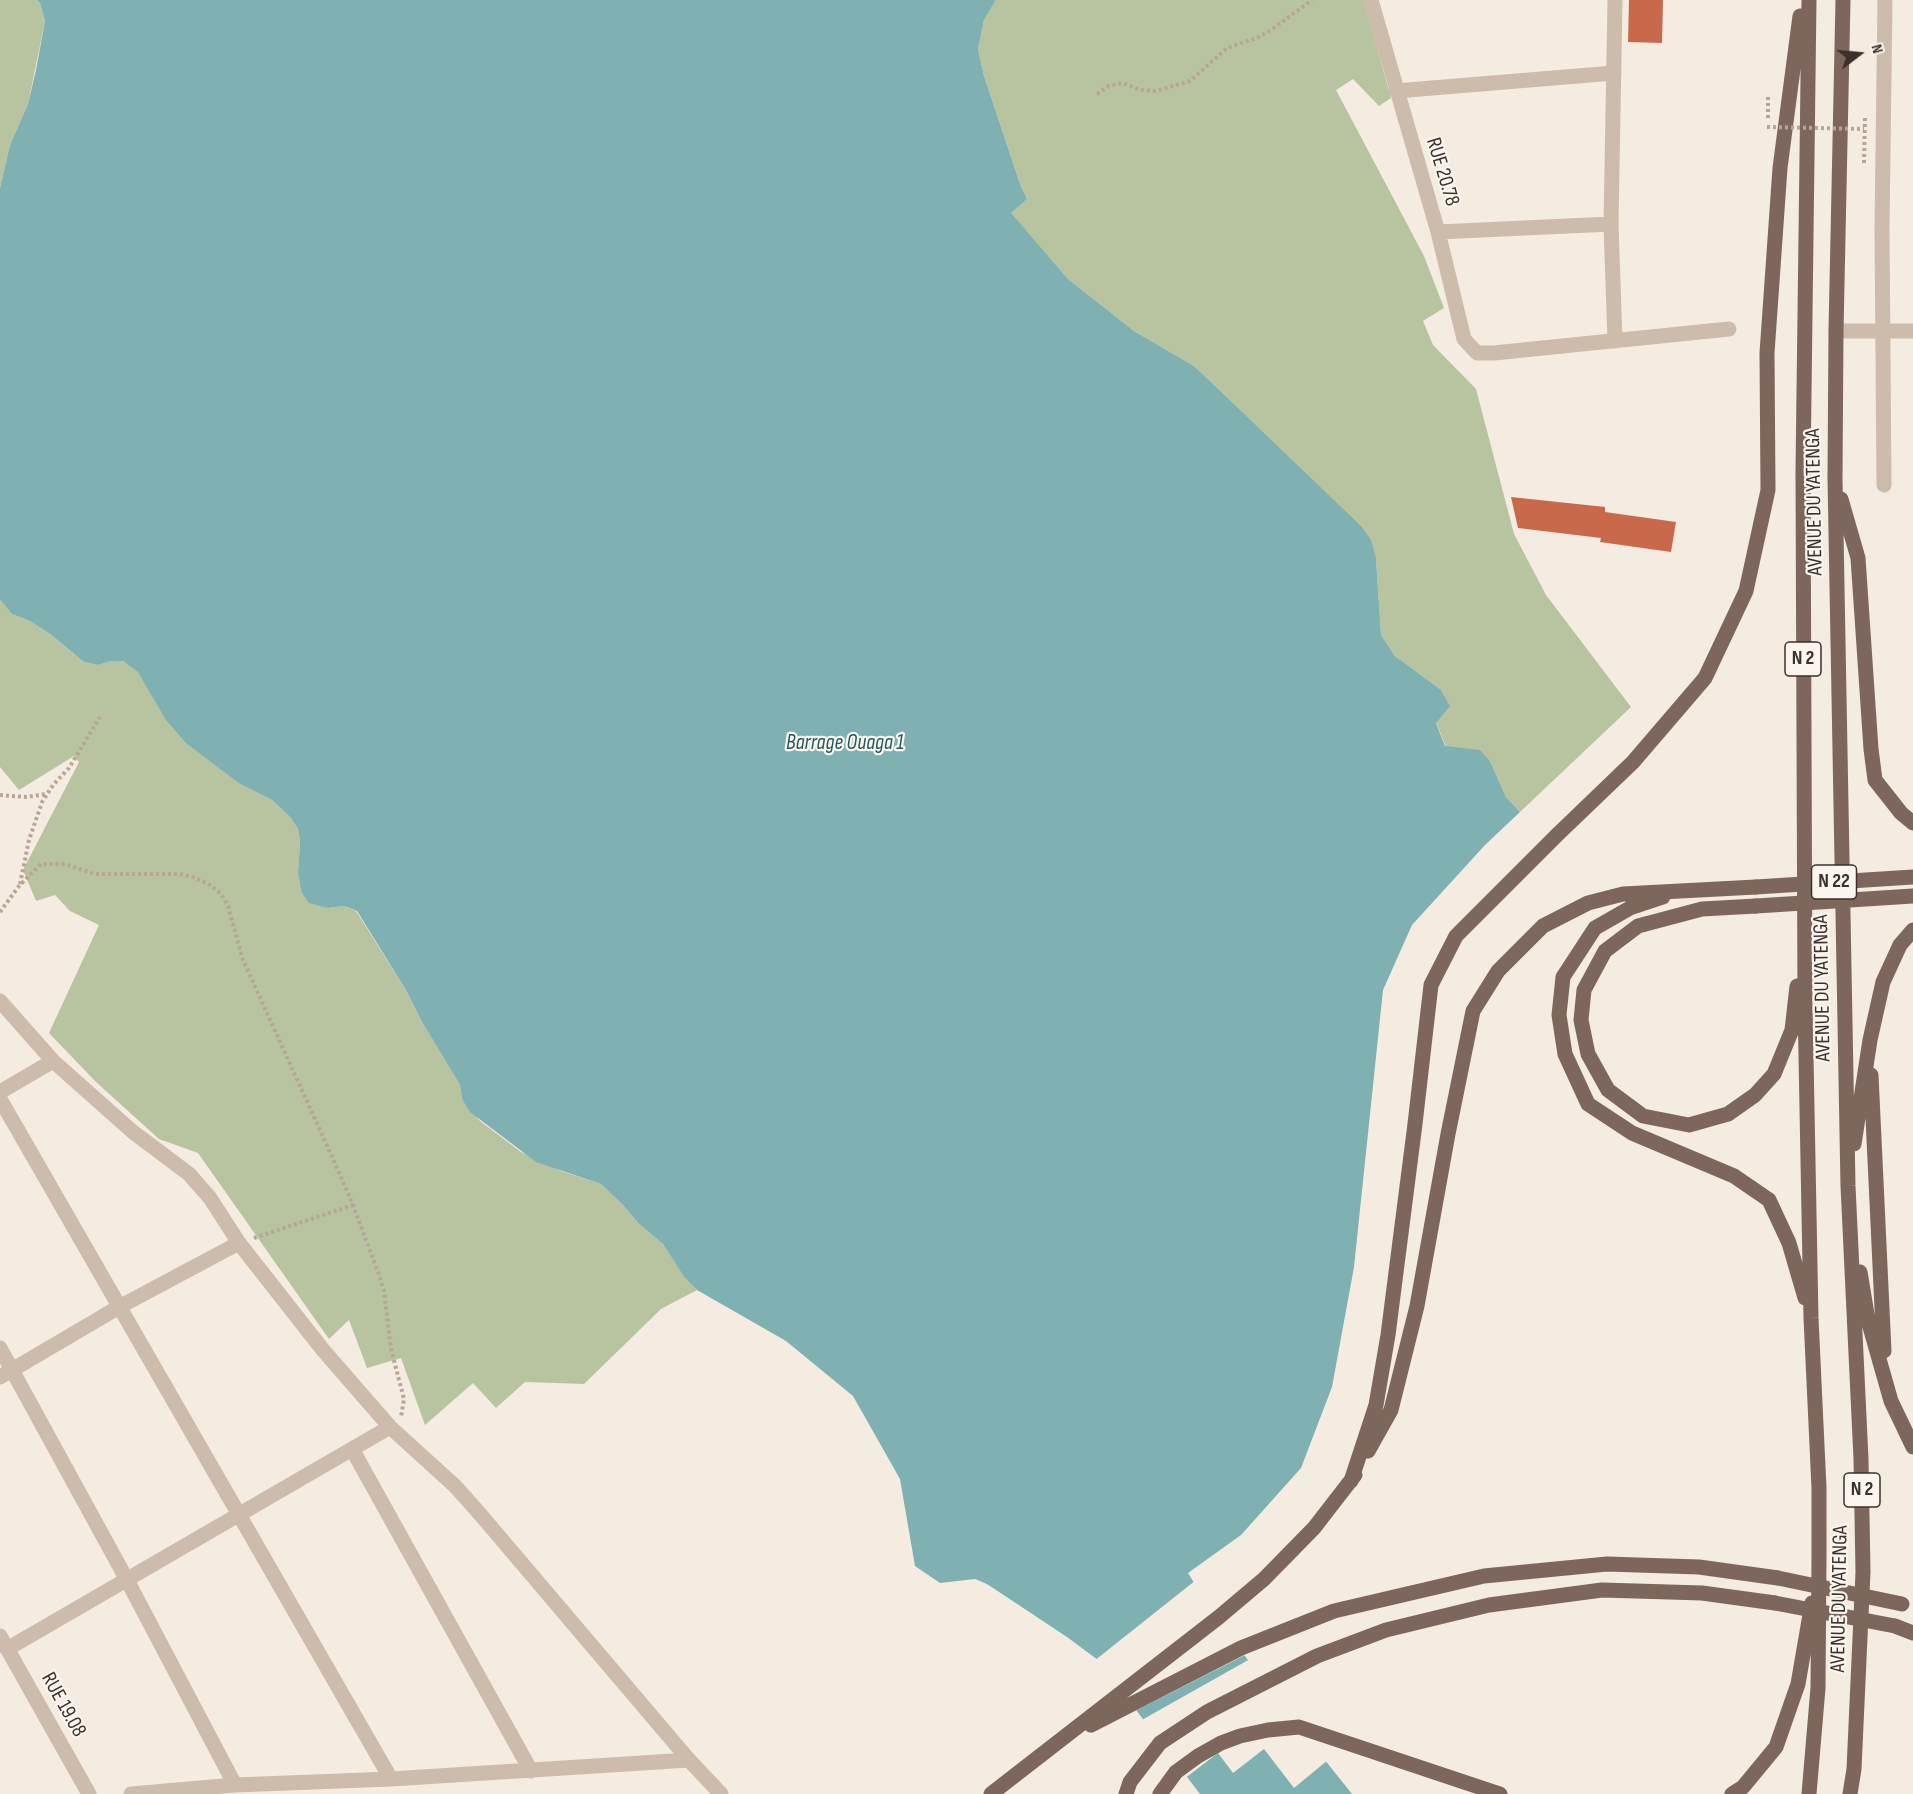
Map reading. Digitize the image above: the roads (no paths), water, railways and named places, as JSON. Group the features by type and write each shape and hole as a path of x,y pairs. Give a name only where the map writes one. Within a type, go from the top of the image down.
{"main road":[{"path":"1351,1481 1376,1405 1384,1359 1431,985 1456,936 1633,762 1705,678 1746,591 1768,490 1767,353 1780,168 1802,0"},
{"name":"AVENUE DU YATENGA","path":"1809,0 1803,471 1805,929 1811,1318 1819,1488 1818,1688 1809,1794"},
{"name":"AVENUE DU YATENGA","path":"1844,0 1835,478 1848,1186 1861,1459 1863,1572 1855,1748 1850,1794"},
{"path":"1835,478 1858,558 1875,780 1901,813 1913,823"},
{"name":"N 22","path":"1686,890 1913,877"},
{"path":"1126,1699 1264,1579 1314,1528 1351,1481 1391,1410 1417,1306 1473,1011 1498,971 1543,926 1588,903 1623,894 1686,890"},
{"path":"1686,890 1630,908 1595,928 1563,977 1559,1015 1565,1054 1588,1104 1632,1133 1734,1176 1769,1200 1789,1243 1811,1318"},
{"name":"N 22","path":"1805,929 1792,1030 1774,1074 1755,1095 1728,1114 1689,1125 1643,1116 1608,1090 1588,1054 1581,1020 1584,990 1605,951 1638,926 1702,909 1913,896"},
{"path":"1913,930 1900,945 1883,982 1870,1040 1848,1186 1868,1320 1891,1401 1913,1447"},
{"path":"1870,1040 1882,1334 1891,1401"},
{"path":"1732,1794 1743,1787 1776,1748 1798,1684 1819,1556"},
{"path":"991,1794 1057,1743 1126,1699 1241,1648 1334,1611 1484,1576 1607,1564 1699,1568 1778,1578 1908,1605"},
{"path":"1126,1794 1130,1782 1160,1743 1207,1712 1270,1679 1317,1656 1386,1630 1490,1605 1602,1590 1702,1593 1775,1603 1895,1626 1913,1633"},
{"path":"1160,1794 1176,1772 1197,1756 1221,1743 1268,1730 1299,1727 1500,1794"}],"street":[{"name":"RUE 20.78","path":"1371,0 1438,232 1464,339 1477,353 1615,341"},
{"path":"1615,0 1611,224 1615,341 1730,329"},
{"path":"1884,485 1882,228 1885,0"},
{"path":"1396,90 1614,73"},
{"path":"1438,232 1611,224"},
{"path":"1836,331 1913,330"},
{"path":"0,1001 53,1061 133,1132 189,1174 210,1197 239,1243 323,1350 390,1427 454,1486 480,1514 689,1760 721,1794"},
{"path":"0,1092 53,1061"},
{"path":"0,1099 390,1779"},
{"path":"6,1374 119,1307 239,1243"},
{"path":"0,1348 6,1374 127,1580 235,1785"},
{"path":"4,1642 127,1580 390,1427"},
{"path":"352,1449 531,1772"},
{"name":"RUE 19.08","path":"4,1642 89,1794"},
{"path":"131,1794 235,1785 531,1772 689,1760"}],"water":[{"name":"Barrage Ouaga 1","path":"37,0 996,0 984,20 978,49 984,76 1027,199 1011,213 1068,279 1134,331 1194,366 1362,527 1371,540 1376,558 1381,635 1395,656 1440,689 1450,706 1436,723 1445,746 1480,750 1490,761 1506,797 1520,812 1485,845 1412,925 1383,990 1354,1267 1332,1387 1301,1468 1241,1535 1188,1573 1207,1604 1280,1704 1352,1794 1200,1794 1098,1660 987,1584 975,1579 940,1583 915,1566 900,1479 853,1396 786,1341 697,1290 684,1277 663,1244 638,1223 601,1184 536,1162 470,1112 462,1099 460,1085 422,1022 406,990 357,911 344,906 328,908 309,903 301,891 298,873 300,842 298,829 290,817 272,800 240,784 186,743 166,720 138,672 123,661 111,661 98,665 84,662 50,634 30,621 12,614 0,600 0,188 10,145 28,104 36,70 45,21"}]}
